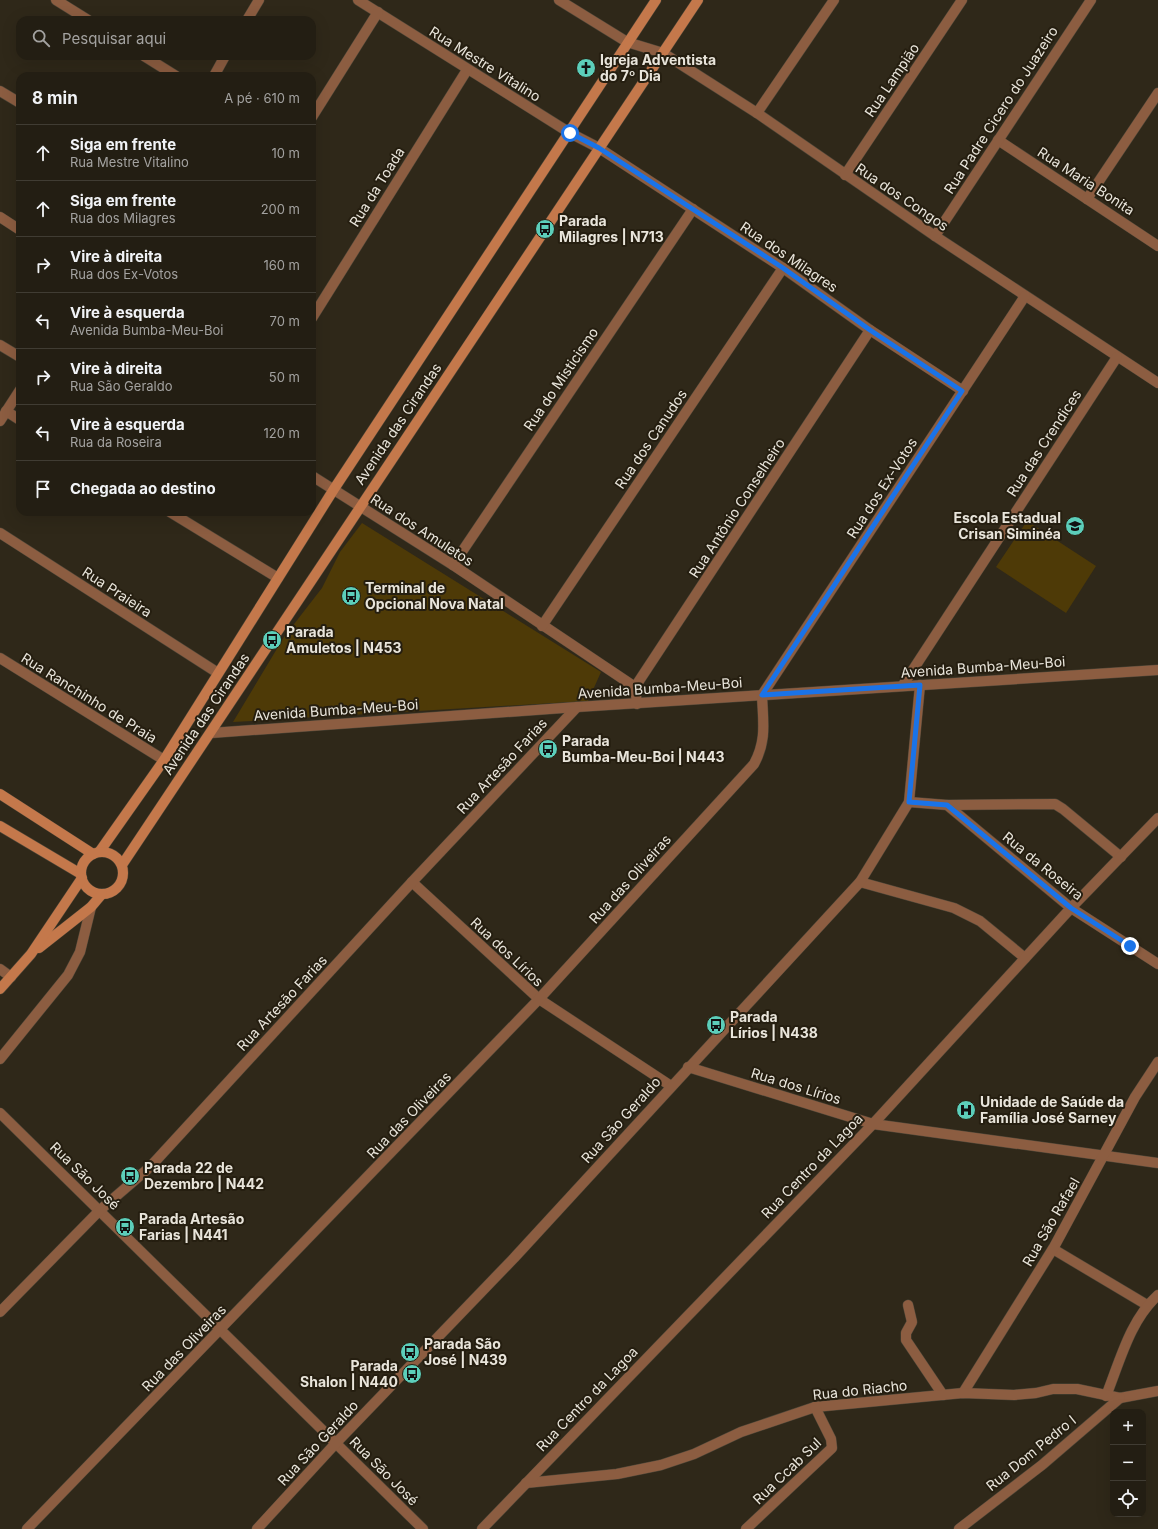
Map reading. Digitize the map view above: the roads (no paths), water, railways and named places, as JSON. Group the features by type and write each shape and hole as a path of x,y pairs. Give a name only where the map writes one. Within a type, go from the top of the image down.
{"street":[{"path":"56,0 82,16"},
{"path":"249,16 259,0"},
{"name":"Rua Mestre Vitalino","path":"358,0 467,70 570,133 599,148"},
{"name":"Rua dos Congos","path":"560,0 627,42 662,53 757,113 935,236 1158,383"},
{"name":"Avenida das Cirandas","path":"96,853 164,760 334,489 570,133 627,42 656,0"},
{"name":"Avenida das Cirandas","path":"122,865 698,0"},
{"path":"757,113 834,0"},
{"name":"Rua Lampião","path":"845,175 962,0"},
{"name":"Rua Padre Cicero do Juazeiro","path":"935,236 1091,0"},
{"path":"316,111 378,12"},
{"path":"150,60 170,72"},
{"path":"216,72 223,60"},
{"name":"Rua da Toada","path":"316,312 467,70"},
{"path":"0,91 16,101"},
{"path":"1088,199 1158,93"},
{"name":"Rua Maria Bonita","path":"998,140 1158,246"},
{"name":"Rua dos Milagres","path":"599,148 783,268 870,330 962,391"},
{"name":"Rua do Misticismo","path":"453,565 693,209"},
{"path":"0,217 16,227"},
{"name":"Rua dos Canudos","path":"542,626 783,268"},
{"name":"Rua dos Ex-Votos","path":"762,695 1025,296"},
{"name":"Rua Antônio Conselheiro","path":"636,687 870,330"},
{"path":"0,344 16,354"},
{"name":"Rua das Crendices","path":"903,685 1117,357"},
{"path":"0,421 16,396"},
{"path":"6,411 16,417"},
{"name":"Rua dos Amuletos","path":"316,478 453,565 542,626 636,687"},
{"path":"177,516 278,578"},
{"name":"Rua Praieira","path":"0,533 218,673"},
{"name":"Rua Ranchinho de Praia","path":"0,658 164,760"},
{"name":"Avenida Bumba-Meu-Boi","path":"211,733 903,685 1158,670"},
{"name":"Rua São Geraldo","path":"257,1529 336,1443 514,1258 688,1067 860,882 909,802 920,685"},
{"path":"636,687 638,704"},
{"name":"Rua das Oliveiras","path":"27,1529 539,1000 754,764 761,750 764,738 762,695"},
{"name":"Rua Artesão Farias","path":"0,1312 100,1210 150,1167 412,882 577,707"},
{"path":"0,794 96,853 115,855 122,865 123,878 120,885 113,891 102,894 90,890 84,884 81,876 81,868 84,860 96,853"},
{"path":"909,802 947,805 1055,804 1121,857"},
{"name":"Rua da Roseira","path":"947,805 1071,908 1158,964"},
{"name":"Rua Centro da Lagoa","path":"482,1529 873,1124 1071,908 1158,818"},
{"path":"0,826 81,876"},
{"path":"0,989 31,954 81,876"},
{"name":"Rua dos Lírios","path":"412,882 539,1000 671,1086"},
{"path":"860,882 954,908 980,921 1026,958"},
{"path":"31,954 91,907 102,894"},
{"path":"0,1059 68,975 80,952 91,907"},
{"path":"0,969 12,977"},
{"name":"Rua São Rafael","path":"963,1393 1053,1249 1135,1097 1158,1062"},
{"name":"Rua dos Lírios","path":"688,1067 873,1124 1158,1163"},
{"name":"Rua São José","path":"0,1113 222,1329 424,1529"},
{"path":"1053,1249 1147,1305"},
{"path":"1106,1396 1128,1339 1147,1305 1158,1295"},
{"path":"908,1305 912,1322 906,1333 906,1340 943,1395"},
{"name":"Rua do Riacho","path":"526,1483 617,1474 660,1465 694,1454 741,1432 815,1407 963,1393 1014,1395 1036,1393 1053,1389 1077,1389 1120,1398 1158,1391"},
{"name":"Rua Dom Pedro I","path":"959,1529 1042,1465 1120,1398"},
{"name":"Rua Ccab Sul","path":"746,1529 832,1448 831,1439 815,1407"}],"place":[{"name":"Igreja Adventista do 7º Dia","path":"586,68"},
{"name":"Parada Milagres | N713","path":"545,229"},
{"name":"Escola Estadual Crisan Siminéa","path":"1075,526"},
{"name":"Terminal de Opcional Nova Natal","path":"351,596"},
{"name":"Parada Amuletos | N453","path":"272,640"},
{"name":"Parada Bumba-Meu-Boi | N443","path":"548,749"},
{"name":"Parada Lírios | N438","path":"716,1025"},
{"name":"Unidade de Saúde da Família José Sarney","path":"966,1110"},
{"name":"Parada 22 de Dezembro | N442","path":"130,1176"},
{"name":"Parada Artesão Farias | N441","path":"125,1227"},
{"name":"Parada São José | N439","path":"410,1352"},
{"name":"Parada Shalon | N440","path":"412,1374"}]}
